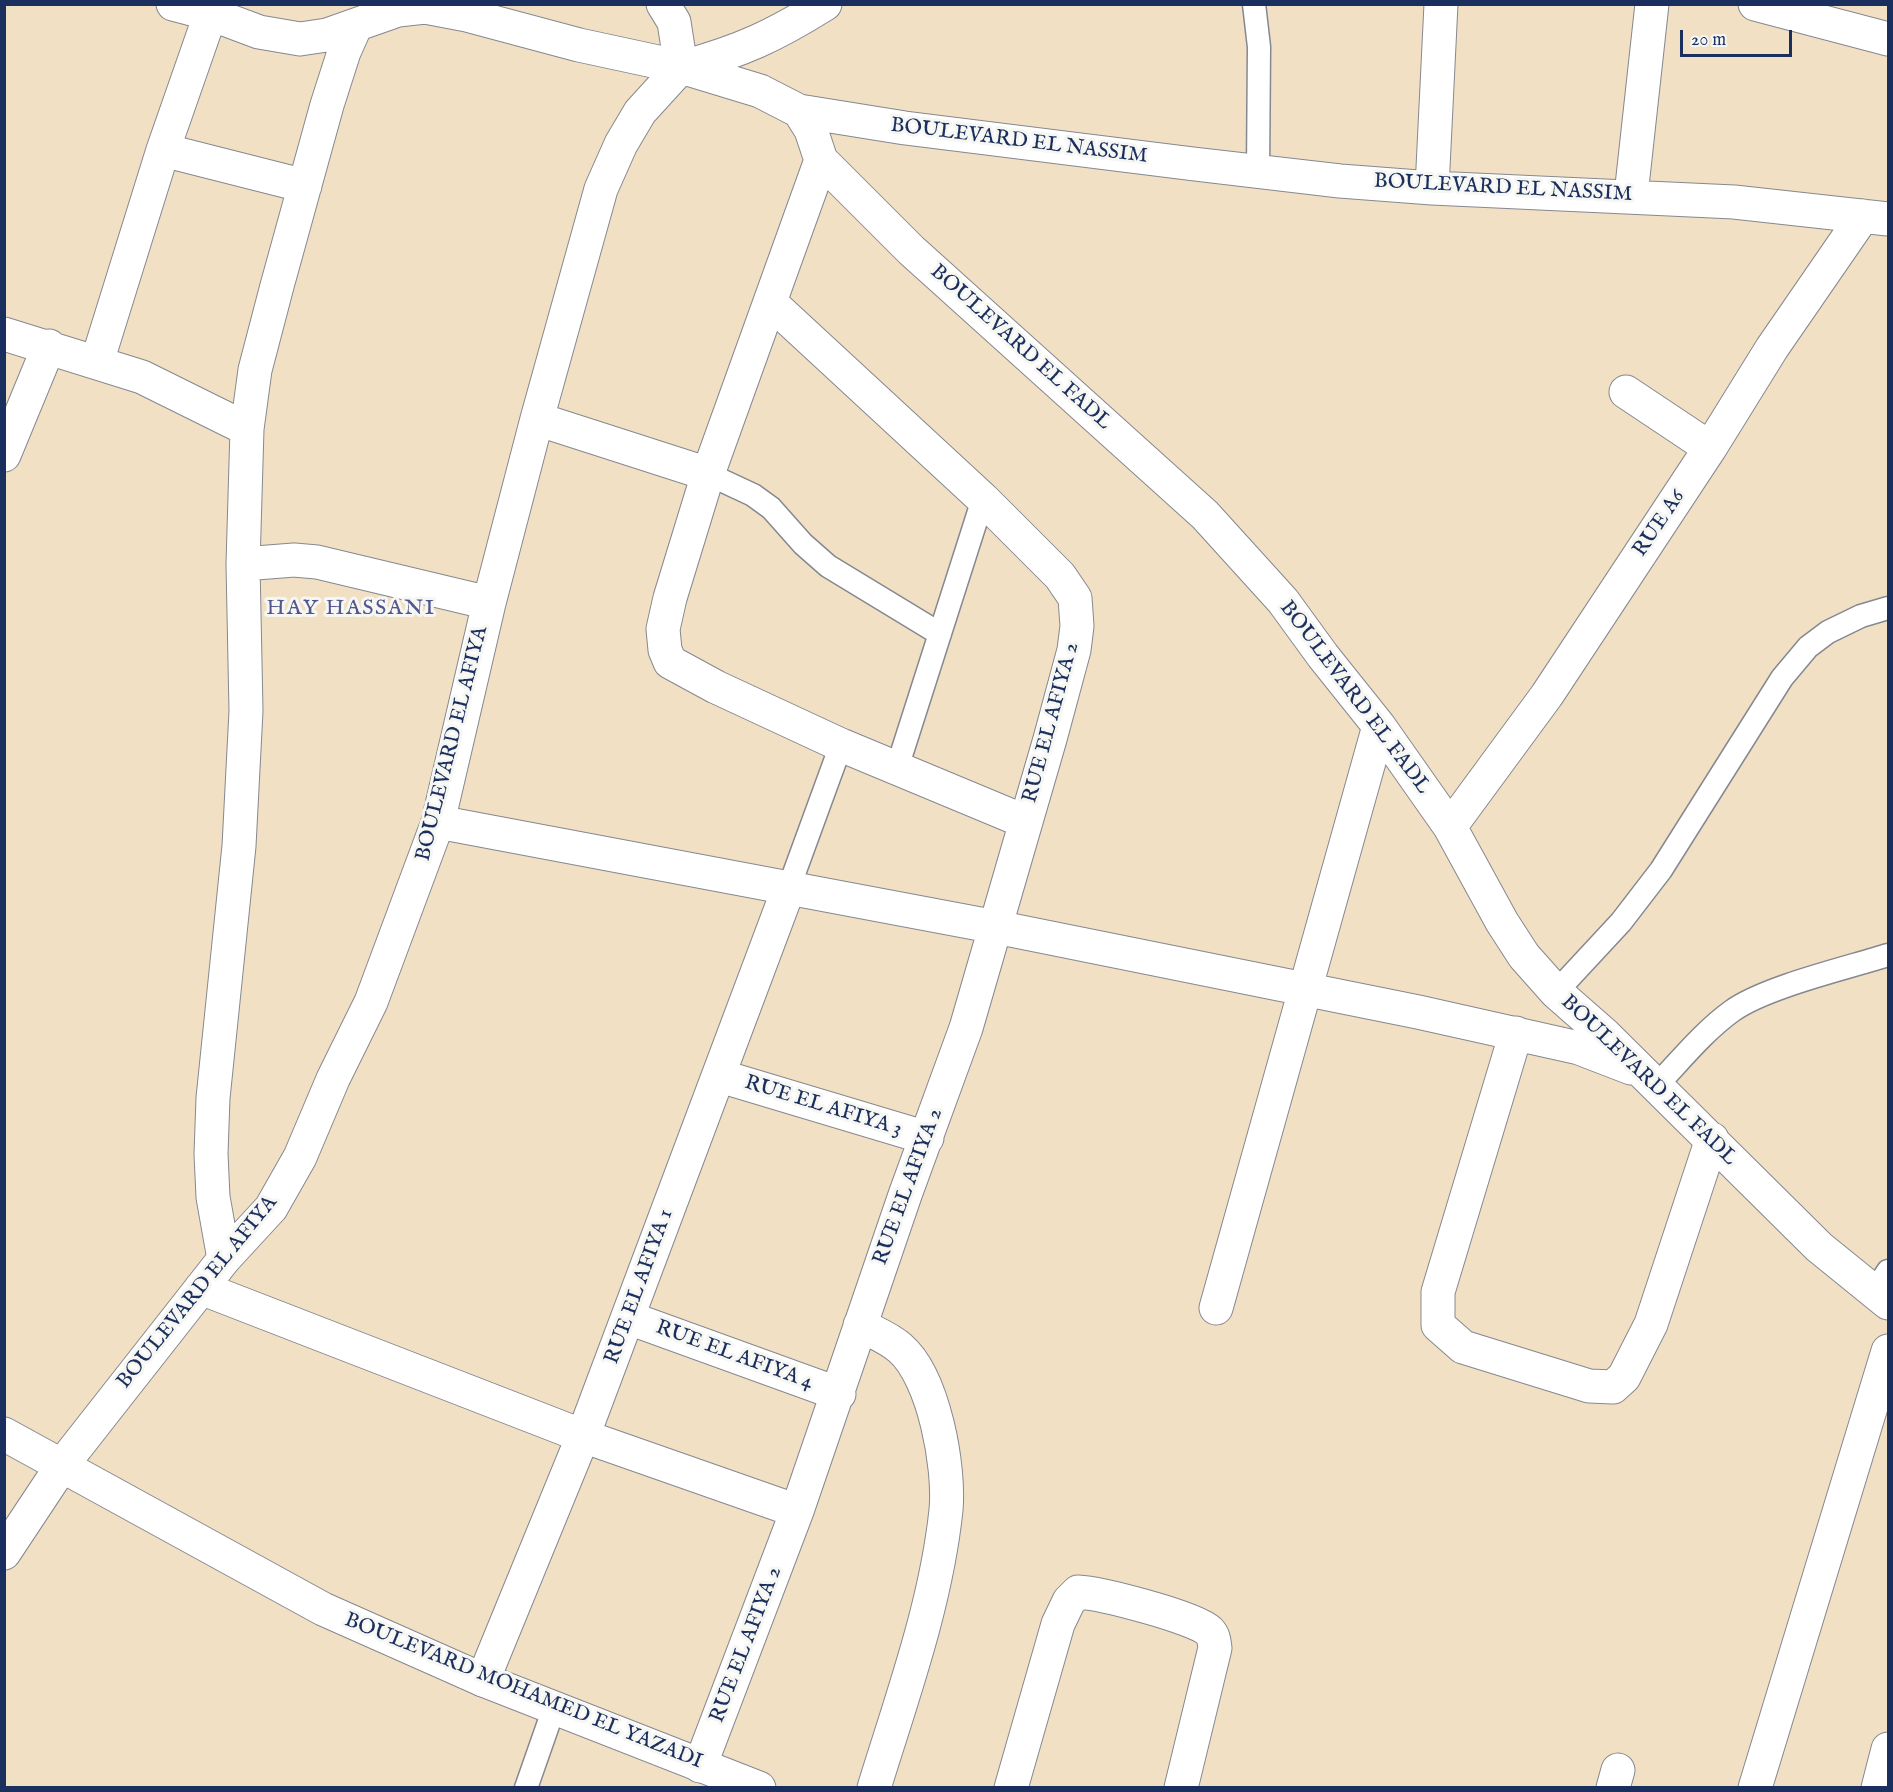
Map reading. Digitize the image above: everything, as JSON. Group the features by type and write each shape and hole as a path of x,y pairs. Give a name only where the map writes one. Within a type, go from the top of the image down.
{"street":[{"name":"BOULEVARD EL NASSIM","path":"173,4 212,9 259,32 300,39 327,34 398,10 425,7 467,15 579,45 681,67 760,91 799,111 905,128 1258,172 1432,188 1631,195 1796,207 1876,217"},
{"path":"663,4 674,22 681,67 741,50 778,33 825,4"},
{"path":"1432,188 1441,4"},
{"path":"1631,195 1652,4"},
{"path":"1755,4 1888,39"},
{"path":"97,362 163,150 212,9"},
{"path":"224,1259 213,1197 213,1098 239,846 246,711 243,564 247,429 255,370 344,52 356,25"},
{"name":"BOULEVARD EL AFIYA","path":"4,1552 63,1464 224,1259 271,1208 300,1157 333,1079 371,1002 438,822 489,603 537,418 601,189 621,144 640,112 681,67"},
{"name":"BOULEVARD EL FADL","path":"799,111 811,130 820,160 911,250 1205,515 1283,601 1379,726 1450,827 1502,922 1524,956 1556,992 1605,1035 1819,1247 1884,1289"},
{"path":"163,150 305,186"},
{"path":"820,160 771,303 756,336 708,474 670,598 663,629 665,650 670,662 716,687 841,745 1026,822"},
{"name":"RUE A6","path":"1450,827 1547,695 1710,448 1772,348 1876,217"},
{"path":"771,303 983,499"},
{"path":"4,334 49,346 152,382 247,429"},
{"path":"4,455 49,346"},
{"path":"1626,392 1710,448"},
{"path":"537,418 708,474"},
{"name":"RUE EL AFIYA 2","path":"700,1766 797,1511 839,1394 860,1325 966,1028 1074,650 1077,626 1075,598 1060,576 983,499"},
{"path":"243,564 294,560 317,562 489,603"},
{"path":"1216,1308 1379,726"},
{"path":"438,822 788,890 996,927 1516,1034 1579,1048 1650,1080"},
{"name":"RUE EL AFIYA 1","path":"483,1680 629,1318 788,890"},
{"path":"1516,1034 1438,1292 1438,1325 1463,1347 1589,1386 1613,1387 1624,1377 1651,1324 1712,1139"},
{"name":"RUE EL AFIYA 3","path":"720,1076 927,1138"},
{"path":"201,1288 583,1436 797,1511"},
{"name":"RUE EL AFIYA 4","path":"629,1318 839,1394"},
{"path":"860,1325 900,1348 923,1377 936,1418 946,1508 935,1573 913,1660 874,1788"},
{"path":"1755,1788 1888,1351"},
{"name":"BOULEVARD MOHAMED EL YAZADI","path":"4,1434 63,1464 323,1609 483,1680 759,1788"},
{"path":"1011,1788 1058,1624 1069,1601 1078,1592 1107,1596 1194,1623 1208,1630 1214,1637 1215,1648 1181,1788"},
{"path":"1878,1788 1888,1749"}],"lane":[{"path":"1254,4 1259,47 1258,172"},
{"path":"708,474 753,495 771,508 802,544 828,566 940,634"},
{"path":"897,768 983,499"},
{"path":"1556,992 1622,922 1661,870 1782,678 1809,647 1828,632 1888,608"},
{"path":"788,890 841,745"},
{"path":"1650,1080 1734,1010 1770,993 1888,955"},
{"path":"526,1788 554,1708"}],"district":[{"name":"HAY HASSANI","path":"351,609"}]}
